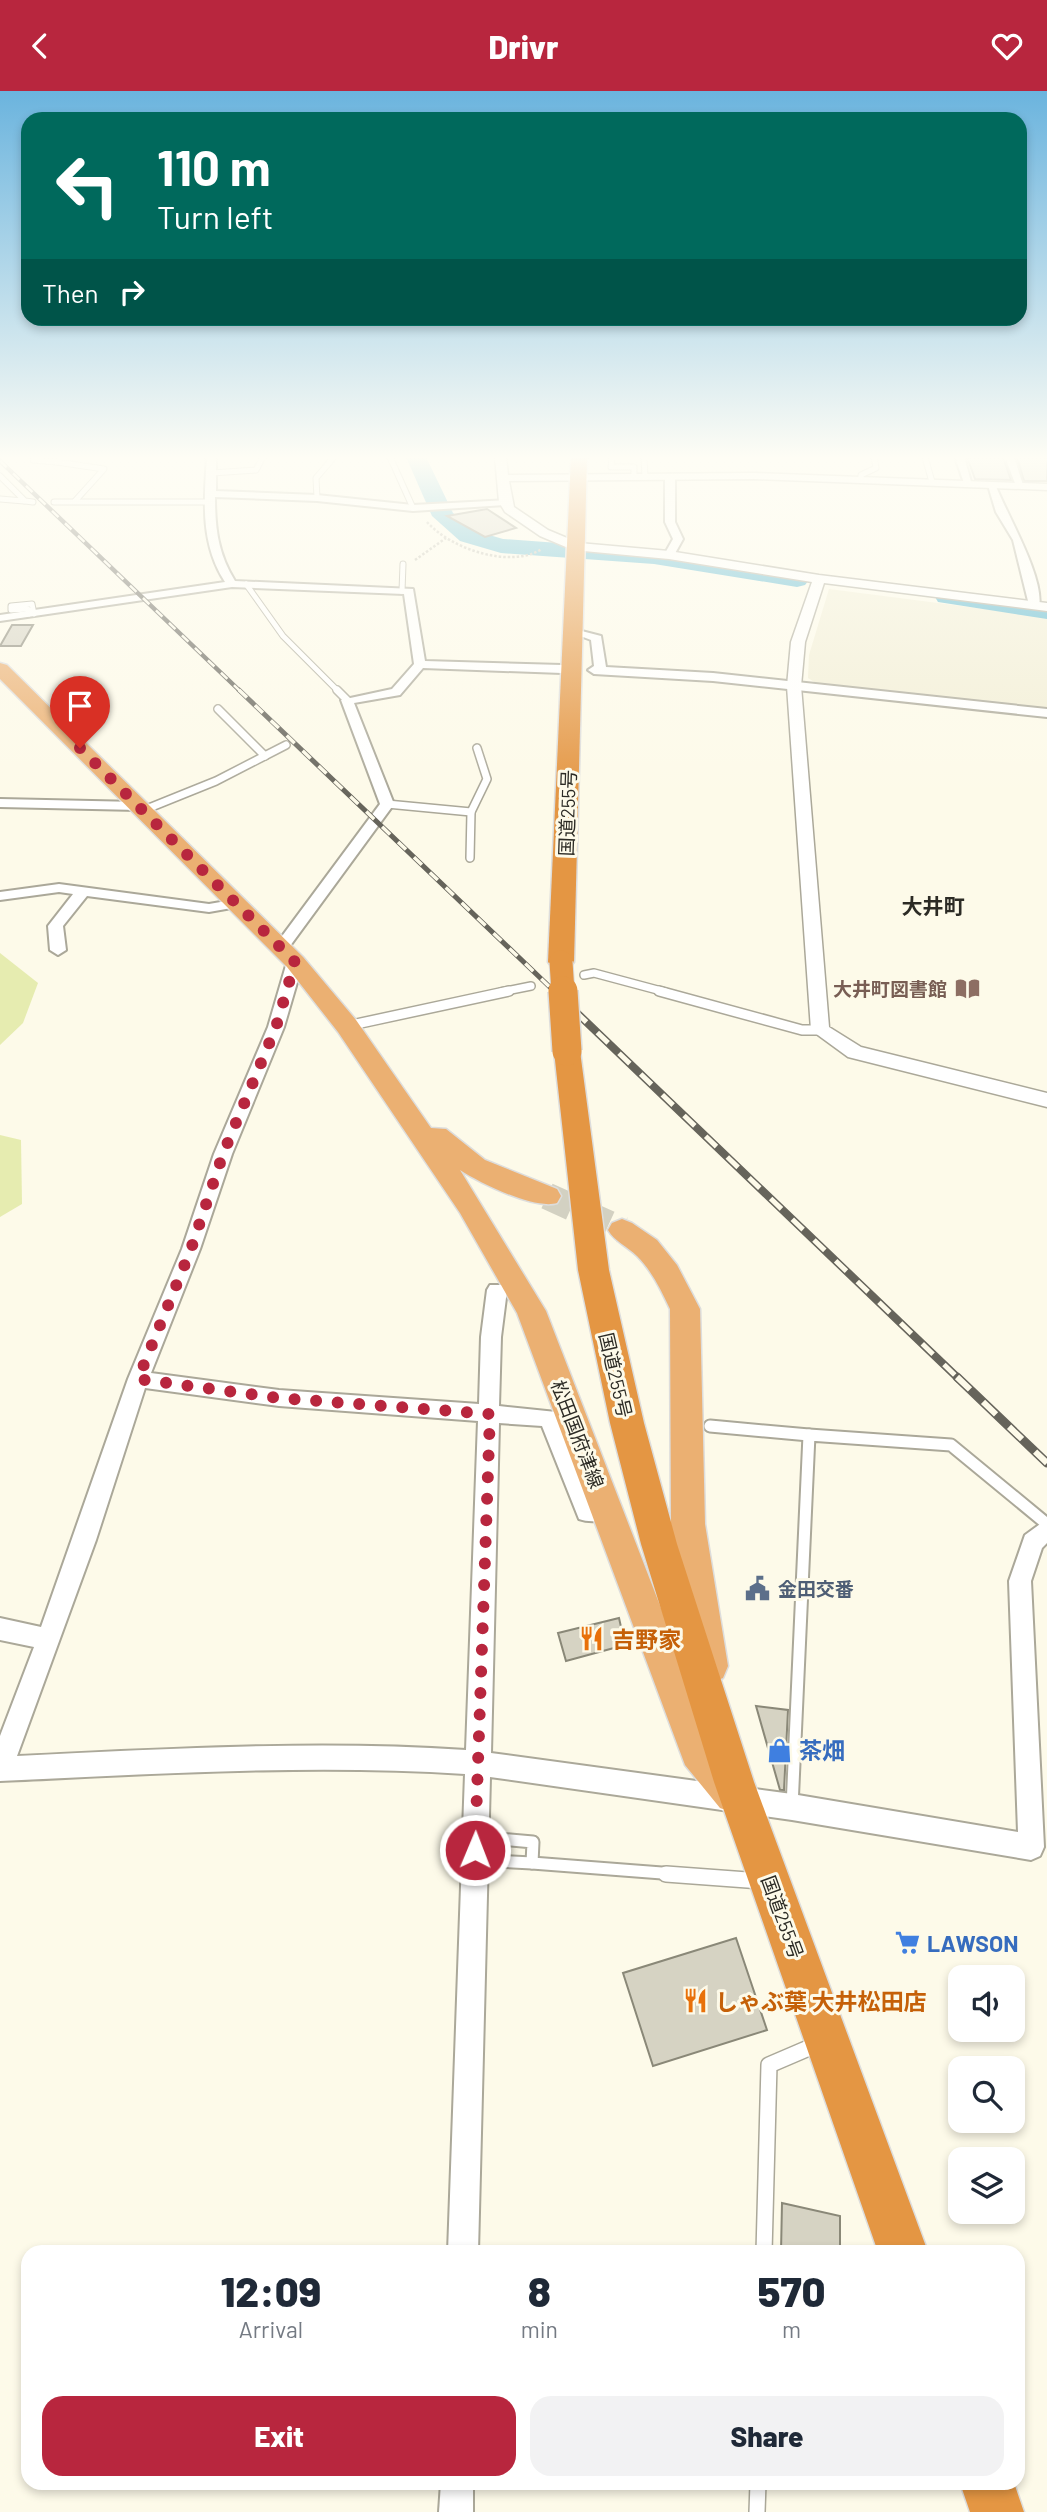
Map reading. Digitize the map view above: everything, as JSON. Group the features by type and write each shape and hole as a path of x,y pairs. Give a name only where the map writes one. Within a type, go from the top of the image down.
{"highway":[{"name":"国道255号","path":"576,570 561,962 567,1051 598,1296 643,1490 724,1755 900,2245"},
{"path":"989,2490 997,2512"}],"main road":[{"name":"松田国府津線","path":"0,669 288,955 347,1025 470,1206 531,1311 698,1752 741,1803"},
{"name":"松田国府津線","path":"384,1079 458,1158 478,1171 547,1196"},
{"path":"622,1230 647,1248 667,1273 685,1309 688,1524 724,1755"}],"street":[{"path":"221,570 232,584"},
{"path":"763,570 1041,606 1028,570"},
{"path":"819,579 798,642 794,686 818,1021 821,1030 855,1052 1047,1100"},
{"path":"0,618 232,584 409,591 421,664"},
{"path":"574,630 597,638 598,671 713,677 1047,713"},
{"path":"421,664 396,692 347,700 387,804 288,955 276,1027 223,1154 191,1249 138,1379 49,1640 0,1769 251,1757 387,1757 477,1763 741,1803 792,1807 1039,1849 1020,1581 1033,1542 1047,1526"},
{"path":"421,664 562,669"},
{"path":"0,803 141,808"},
{"path":"0,896 59,888 209,908 238,903"},
{"path":"58,950 55,926 82,891"},
{"path":"463,2245 491,1337 497,1290"},
{"path":"138,1379 279,1398 554,1418 587,1512 606,1510"},
{"path":"0,1629 49,1640"},
{"path":"456,2512 457,2490"}],"lane":[{"path":"401,591 405,570"},
{"path":"246,584 283,636 347,700"},
{"path":"218,709 265,756"},
{"path":"141,808 216,782 286,745"},
{"path":"470,858 471,812 487,779 477,748"},
{"path":"387,804 471,812"},
{"path":"584,975 594,973 802,1030 821,1030"},
{"path":"347,1025 531,986"},
{"path":"710,1426 951,1444 1047,1526"},
{"path":"792,1807 808,1435"},
{"path":"475,1849 533,1842 532,1863"},
{"path":"475,1849 532,1863 770,1882"},
{"path":"764,2245 769,2065 827,2041"},
{"path":"757,2512 758,2490"}],"shaded area":[{"path":"829,589 1047,617 1047,710 819,685 808,678 809,655"}],"green space":[{"path":"0,953 38,983 23,1023 0,1045"},
{"path":"0,1135 21,1140 22,1204 0,1217"}],"building":[{"path":"12,625 33,625 21,646 0,646"},
{"name":"吉野家","path":"619,1618 625,1645 566,1661 558,1633"},
{"name":"茶畑","path":"756,1706 788,1710 784,1790 780,1790"},
{"name":"しゃぶ葉 大井松田店","path":"736,1938 767,2030 653,2066 623,1973"},
{"path":"782,2203 840,2216 840,2245 781,2245"}],"waterway":[{"path":"735,570 797,580"},
{"path":"947,597 1047,612"}],"tunnel":[{"path":"547,1196 622,1230"}],"railway":[{"path":"114,570 241,692"},
{"path":"239,690 555,992"},
{"path":"554,991 959,1379"},
{"path":"957,1377 1047,1463"}],"place":[{"name":"大井町図書館","path":"967,988"},
{"name":"金田交番","path":"758,1588"},
{"name":"吉野家","path":"592,1639"},
{"name":"茶畑","path":"779,1750"},
{"name":"LAWSON","path":"907,1943"},
{"name":"しゃぶ葉 大井松田店","path":"695,2001"}],"district":[{"name":"大井町","path":"933,905"}],"route":[{"path":"80,748 295,962 276,1027 223,1154 191,1249 138,1379 279,1398 490,1414 475,1850"}]}
